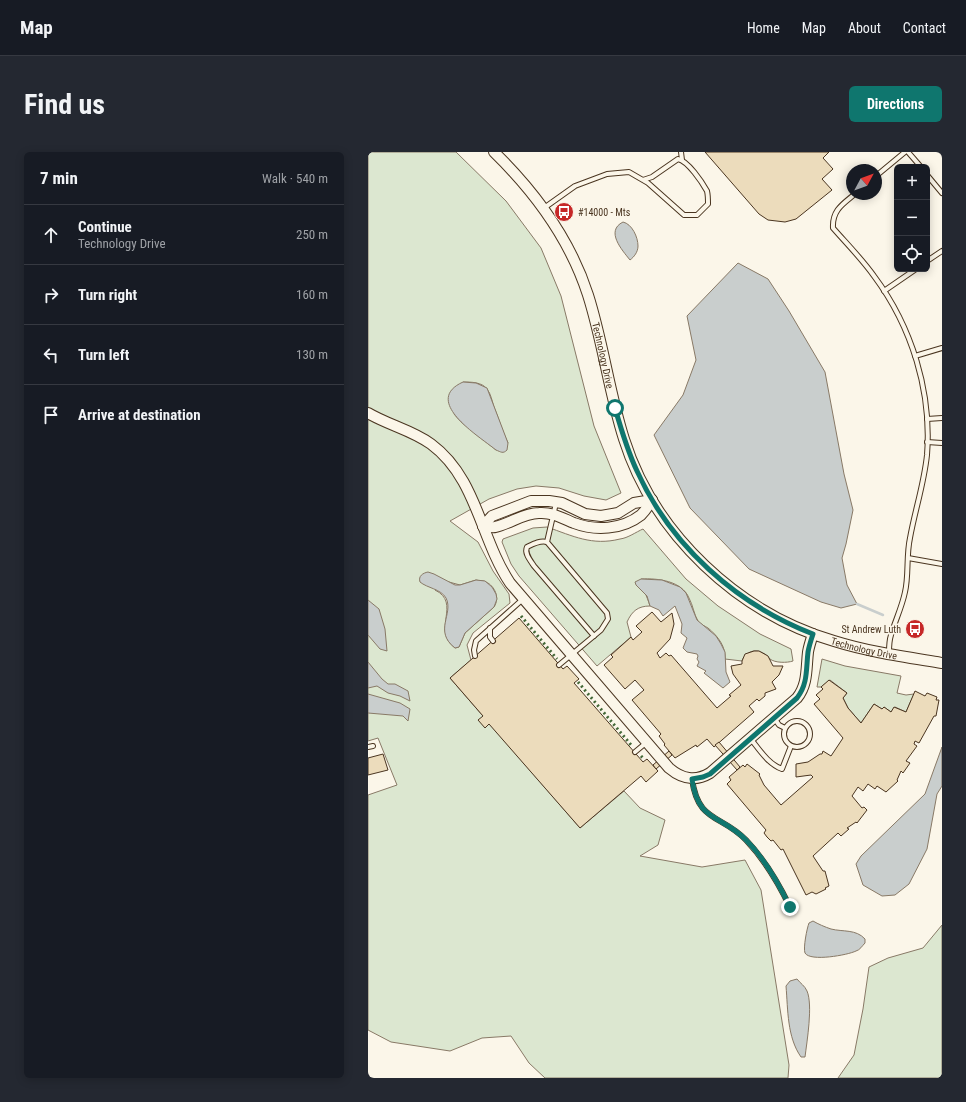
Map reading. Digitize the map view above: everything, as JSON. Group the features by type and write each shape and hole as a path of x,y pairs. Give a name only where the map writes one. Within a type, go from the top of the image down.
{"street":[{"name":"Technology Drive","path":"494,152 527,186 544,208 563,238 581,275 588,295 624,440 637,471 652,500 676,533 693,553 717,577 743,598 771,615 813,634 833,641 942,663"},
{"path":"368,413 380,420 420,437 441,452 458,472 465,484 501,570 510,583 647,742 675,773 681,776 692,779 710,774 797,698 804,686 808,651 813,634"},
{"path":"483,526 492,516 522,504 540,501 557,502 585,514 609,516 618,513 634,503 652,500"},
{"path":"483,526 495,527 536,513 547,513 554,514 586,527 601,529 611,528 629,522 641,514 652,500"}],"lane":[{"path":"544,208 575,186 607,174 629,172 642,180 684,215 697,216 708,204 708,192 682,160 681,152"},
{"path":"882,171 904,152"},
{"path":"908,152 918,164"},
{"path":"642,180 652,177 678,159 682,160"},
{"path":"930,178 942,193"},
{"path":"848,200 834,214 833,228 874,276 904,326 921,378 927,419 927,454 923,485 909,540 906,592 890,637 889,653"},
{"path":"930,259 942,251"},
{"path":"884,291 912,272"},
{"path":"915,356 942,348"},
{"path":"927,419 942,418"},
{"path":"927,442 942,442"},
{"path":"547,542 557,502"},
{"path":"559,665 594,636 606,625 608,620 606,612 547,542 539,542 527,547 526,552 534,566 594,636"},
{"path":"908,558 942,564"},
{"path":"475,656 474,650 476,641 523,599"},
{"path":"490,628 490,637 493,641"},
{"path":"773,718 779,725 785,728"},
{"path":"799,721 803,723 809,729 809,738 805,745 797,747 791,746 786,742 784,738 785,728 790,723 799,721"},
{"path":"750,738 771,762 782,769 791,746"},
{"path":"635,752 647,742"},
{"path":"368,747 373,746"},
{"path":"692,779 693,791 703,810 744,837 777,880 790,907"}],"green space":[{"path":"368,152 456,152 506,201 541,248 561,296 594,426 621,493 606,500 584,496 559,488 536,486 517,489 489,499 450,521 478,542 493,571 509,594 510,603 473,633 467,645 471,660 450,678 580,828 624,791 640,808 665,820 658,845 640,856 702,867 745,860 761,890 789,1065 788,1078 545,1078 529,1063 511,1036 482,1038 450,1051 391,1042 368,1030 368,795 397,785 378,738 368,741","holes":["463,382 473,382 487,389 508,443 496,450 461,422 454,414","476,580 485,581 492,586 496,593 496,604 465,633 459,647 455,648 448,641 446,633 446,602 443,595 435,590 449,582 460,585"]},
{"path":"547,527 574,537 591,541 610,541 623,538 643,529 686,579 718,606 760,634 791,649 793,661 778,662 770,659 764,653 757,651 745,655 742,661 725,659 721,642 712,631 700,624 695,616 692,604 686,592 675,584 669,582 655,579 641,579 650,606 639,608 633,612 627,622 631,637 597,666 519,576 511,564 502,542 503,539 533,528"},
{"path":"822,659 845,666 901,676 897,693 906,695 914,694 906,712 895,707 891,712 884,707 882,709 874,704 861,723 848,708 843,698 847,693 830,680 821,687 817,687"},
{"path":"942,925 942,1078 838,1078 854,1055 869,967 888,958 923,948"}],"shaded area":[{"path":"623,222 632,228 638,242 637,252 630,260 617,241 615,235 615,230"},
{"path":"738,263 768,279 825,372 844,474 853,510 842,558 847,585 857,604 841,608 821,602 749,569 690,508 654,435 683,395 696,360 687,316"},
{"path":"463,382 476,383 487,388 508,443 506,451 502,452 496,450 478,437 467,428 451,408 448,399 452,390"},
{"path":"428,572 455,585 476,580 485,581 492,587 496,594 497,599 494,607 465,633 459,647 455,648 445,635 445,623 448,610 446,598 441,593 420,582 421,575"},
{"path":"641,579 662,580 680,587 686,593 697,620 716,636 725,652 726,672 730,682 723,688 704,673 706,671 697,666 699,662 697,659 697,654 687,652 683,648 687,638 681,633 682,624 675,606 663,616 659,610 650,606 647,596 635,582"},
{"path":"368,600 379,609 385,629 387,651 380,649 368,635"},
{"path":"368,662 388,684 395,684 408,691 410,701 400,696 388,693 377,686 368,688"},
{"path":"368,694 400,703 410,709 408,721 403,716 368,713"},
{"path":"942,747 942,786 937,794 927,849 909,884 895,895 882,896 863,885 856,864 861,856 925,794"},
{"path":"813,921 831,929 849,931 858,934 865,939 865,943 860,949 852,953 829,957 808,956 805,953 806,933 809,923"},
{"path":"797,979 806,989 810,1005 805,1057 801,1057 796,1049 788,1014 786,986 790,981"}],"building":[{"path":"705,152 829,152 823,158 833,169 822,179 832,190 796,219 785,222 768,220 759,214"},
{"path":"652,612 661,622 672,613 674,624 670,639 657,653 660,658 666,653 669,656 671,655 717,708 741,685 733,674 731,666 742,664 745,654 759,651 768,656 773,666 783,666 779,675 772,682 776,689 765,693 765,696 759,701 757,699 749,706 754,712 714,747 707,739 697,747 696,745 675,758 664,745 665,744 659,736 661,734 632,700 644,690 635,680 625,689 604,665 613,657 611,655 631,637 633,640 642,632 636,626"},
{"path":"519,618 563,669 567,666 579,679 574,683 643,762 647,759 658,771 646,782 641,776 580,828 489,724 485,728 478,720 483,716 450,678"},
{"path":"829,680 847,693 843,698 848,708 861,723 874,704 882,709 884,707 891,712 894,707 906,712 915,691 925,696 927,693 937,697 936,700 939,700 936,716 934,716 919,743 915,741 914,744 917,746 906,761 910,763 903,773 901,771 897,780 898,781 886,792 877,786 875,789 868,784 863,791 858,787 852,796 862,808 864,807 867,810 857,823 856,822 847,828 849,829 841,836 838,833 813,856 823,871 825,871 829,886 816,894 812,892 806,895 783,849 781,850 773,840 771,841 767,837 764,833 766,830 727,784 731,780 729,777 743,765 745,767 747,764 760,774 759,775 764,785 781,805 813,777 811,775 796,777 796,764 808,762 822,754 823,751 831,756 843,738 814,704 820,699 816,695 823,689 821,687"},
{"path":"719,742 740,767 737,770 715,745"},
{"path":"669,751 672,755 656,769 653,765"},
{"path":"383,754 388,770 368,775 368,758"}],"waterway":[{"path":"857,604 883,615"}],"hedge":[{"path":"521,616 557,659"},
{"path":"578,682 632,746"},
{"path":"641,756 644,759"}],"place":[{"name":"#14000 - Mts","path":"564,212"},
{"name":"St Andrew Luth","path":"915,629"}],"route":[{"path":"615,408 624,440 637,471 652,500 672,528 693,553 717,577 743,598 771,615 813,634 808,651 804,686 797,698 710,774 692,779 693,791 703,810 744,837 777,880 790,907"}]}
